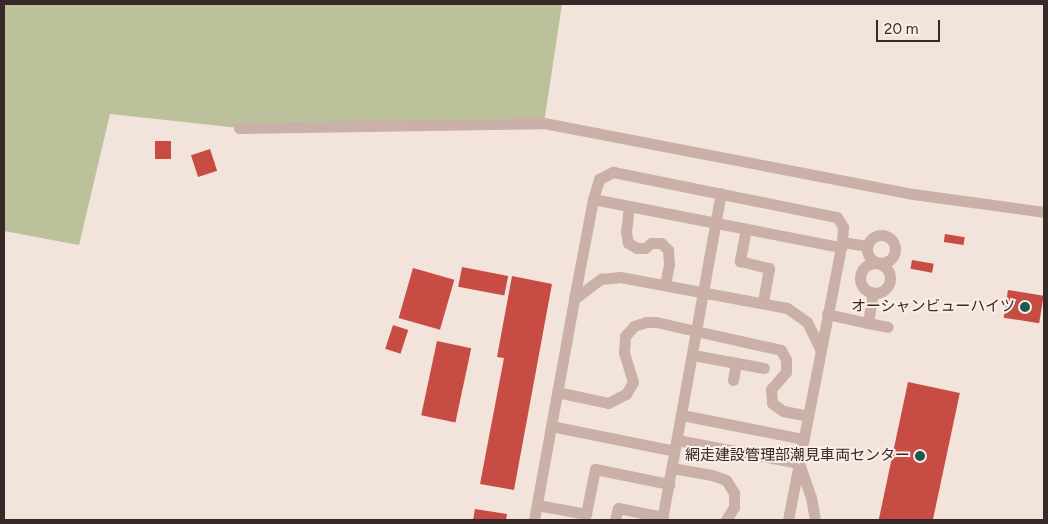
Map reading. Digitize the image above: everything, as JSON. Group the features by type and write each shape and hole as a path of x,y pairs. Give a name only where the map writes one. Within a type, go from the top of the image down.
{"lane":[{"path":"239,128 544,123 913,194 1044,212"},
{"path":"534,520 593,199 599,179 613,172 838,217 844,226 788,520"},
{"path":"615,520 618,508 663,518 721,193"},
{"path":"593,199 716,223 841,244 867,246"},
{"path":"629,207 626,231 628,243 637,248 646,248 651,243 661,243 668,250 670,264 665,284"},
{"path":"746,228 740,261 769,268 762,302"},
{"path":"867,246 870,239 879,234 892,239 895,247 894,256 887,262 878,263 868,264 860,276 862,285 874,293 884,291 890,283 887,268 878,263 870,257 867,246"},
{"path":"574,298 601,279 620,277 762,302 787,308 808,322 820,349"},
{"path":"868,324 874,293"},
{"path":"828,314 888,327"},
{"path":"558,392 608,404 626,394 633,382 624,352 625,336 634,326 646,322 656,322 781,350 786,360 786,372 771,389 772,403 783,411 808,416"},
{"path":"693,355 764,368"},
{"path":"733,380 736,363"},
{"path":"682,415 804,438"},
{"path":"552,426 799,463"},
{"path":"799,463 811,497 815,520"},
{"path":"672,468 712,475 726,480 734,493 734,507 726,520"},
{"path":"536,505 586,514 595,470 669,484"}],"green space":[{"path":"4,4 562,4 544,123 239,128 110,114 79,245 4,231"}],"building":[{"path":"155,141 171,141 171,159 155,159"},
{"path":"210,149 217,171 198,177 191,155"},
{"path":"945,234 965,237 964,245 944,242"},
{"path":"912,260 934,264 932,273 910,269"},
{"path":"462,267 508,276 504,296 458,287"},
{"path":"413,268 454,280 440,330 399,318"},
{"path":"512,276 552,284 514,490 480,484 504,358 497,357"},
{"name":"オーシャンビューハイツ","path":"1008,290 1044,296 1039,323 1004,318"},
{"path":"393,325 408,330 400,354 385,349"},
{"path":"437,341 471,348 455,423 421,415"},
{"name":"網走建設管理部潮見車両センター","path":"908,382 960,393 933,520 879,520"},
{"path":"475,509 507,514 506,520 473,520"}],"place":[{"name":"オーシャンビューハイツ","path":"1025,307"},
{"name":"網走建設管理部潮見車両センター","path":"920,456"}]}
